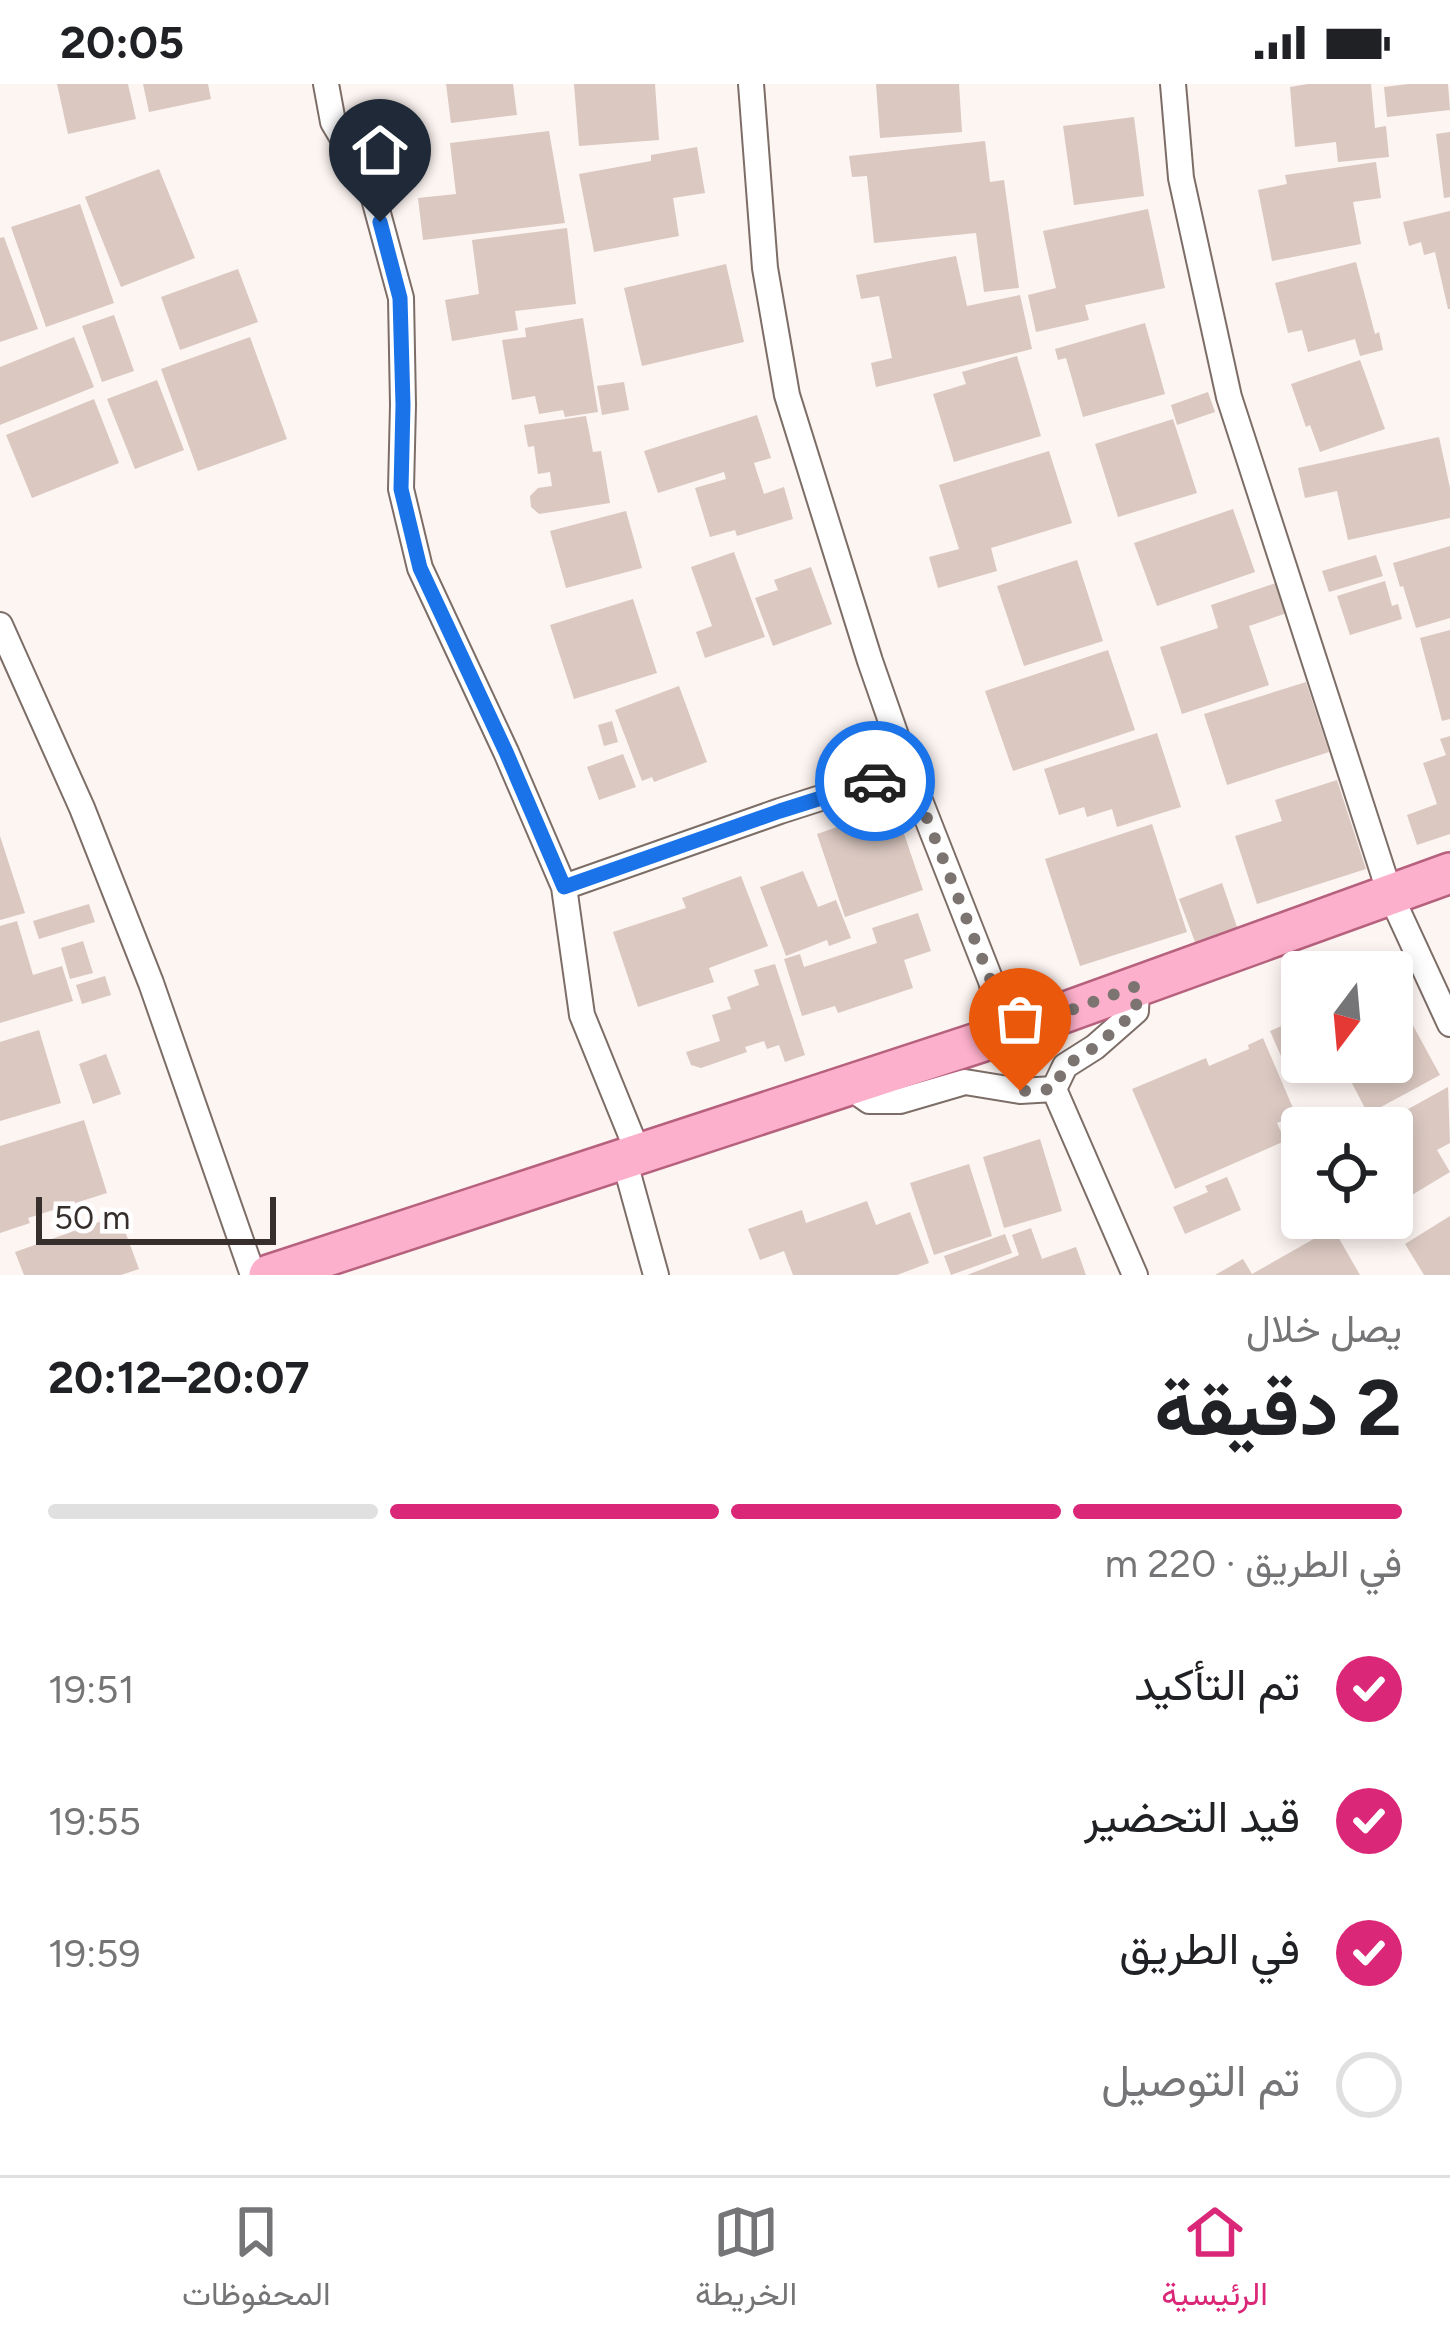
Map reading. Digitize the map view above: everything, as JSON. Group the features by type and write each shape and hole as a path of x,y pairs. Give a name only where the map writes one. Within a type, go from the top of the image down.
{"main road":[{"path":"269,1275 1005,1034 1450,873"}],"street":[{"path":"326,84 333,122 370,184 400,298 401,489 420,568 564,887 582,1015 632,1157 656,1275"},
{"path":"751,84 765,268 788,394 870,661 991,981 1005,1034"},
{"path":"1174,84 1181,178 1229,397 1390,894 1450,1024"},
{"path":"0,625 82,808 151,983 253,1275"},
{"path":"564,887 908,770"},
{"path":"1135,1275 1054,1089 1065,1066 1136,1011 1137,986"},
{"path":"848,1086 869,1101 900,1101 964,1082 1020,1091 1054,1089"}],"building":[{"path":"57,84 128,84 136,119 68,134"},
{"path":"143,84 208,84 211,99 149,112"},
{"path":"446,84 513,84 517,115 451,123"},
{"path":"574,84 655,84 659,140 579,146"},
{"path":"876,84 959,84 962,132 880,138"},
{"path":"1371,84 1375,128 1386,126 1389,157 1338,162 1336,142 1295,147 1290,87"},
{"path":"1448,84 1450,110 1387,117 1384,87"},
{"path":"1134,117 1144,196 1074,205 1063,126"},
{"path":"549,131 565,223 423,240 418,198 456,194 450,143"},
{"path":"1450,132 1450,197 1444,198 1436,134"},
{"path":"985,141 990,182 1004,180 1019,288 984,292 976,233 874,243 867,176 852,177 849,156"},
{"path":"697,147 705,193 673,198 679,236 594,252 579,174"},
{"path":"1376,162 1381,198 1353,202 1361,244 1272,261 1258,190 1287,184 1285,175"},
{"path":"159,169 195,258 121,287 85,197"},
{"path":"80,204 114,303 46,327 11,227"},
{"path":"1148,209 1165,288 1085,305 1089,320 1036,332 1028,295 1056,288 1043,231"},
{"path":"1450,211 1448,309 1435,252 1424,255 1421,242 1409,246 1403,222"},
{"path":"567,228 576,304 515,311 518,330 452,341 445,300 479,294 472,240"},
{"path":"4,237 38,329 0,342 0,238"},
{"path":"956,256 967,306 1020,295 1032,349 876,387 871,363 892,358 879,296 861,299 856,275"},
{"path":"1356,262 1383,350 1360,356 1355,339 1308,352 1302,330 1288,333 1275,283"},
{"path":"726,264 744,342 642,366 624,288"},
{"path":"238,269 258,322 180,350 161,297"},
{"path":"114,315 134,371 102,382 82,326"},
{"path":"583,318 598,412 565,417 563,410 539,414 535,396 512,400 502,340 526,337 525,328"},
{"path":"1145,323 1165,394 1083,417 1066,358 1058,360 1055,349"},
{"path":"74,337 94,387 0,425 0,367"},
{"path":"250,337 287,439 198,471 161,369"},
{"path":"1017,356 1041,436 954,462 933,394 966,384 962,372"},
{"path":"1360,360 1385,429 1320,452 1291,384"},
{"path":"157,380 184,450 135,469 107,399"},
{"path":"624,382 629,410 602,415 597,386"},
{"path":"1208,392 1215,412 1177,425 1171,405"},
{"path":"94,399 119,463 32,498 6,435"},
{"path":"757,415 771,458 754,463 764,494 784,487 793,519 737,536 735,530 710,537 695,488 726,479 724,472 658,493 644,451"},
{"path":"586,416 593,452 601,451 610,503 539,514 531,507 530,496 538,488 552,486 550,472 538,474 534,446 528,447 524,425"},
{"path":"1173,419 1197,493 1118,517 1095,444"},
{"path":"1439,437 1450,488 1450,518 1348,540 1337,491 1305,498 1298,468"},
{"path":"1049,451 1072,523 991,548 997,571 938,588 929,557 959,549 939,485"},
{"path":"1233,509 1255,572 1157,606 1134,543"},
{"path":"626,511 642,568 566,588 550,531"},
{"path":"1450,546 1450,618 1416,628 1393,563"},
{"path":"734,552 765,637 705,658 696,632 712,626 691,567"},
{"path":"1376,555 1383,576 1329,592 1322,571"},
{"path":"1077,560 1103,641 1024,666 997,586"},
{"path":"811,567 832,624 773,646 755,598 778,590 774,580"},
{"path":"1385,581 1392,606 1398,604 1402,619 1350,635 1337,596"},
{"path":"1276,583 1287,613 1249,626 1269,685 1182,714 1160,647 1218,628 1211,605"},
{"path":"633,599 657,673 574,699 550,625"},
{"path":"1450,630 1450,719 1442,721 1420,638"},
{"path":"1108,650 1135,730 1013,771 985,691"},
{"path":"1306,682 1329,752 1227,785 1204,714"},
{"path":"679,686 707,762 654,782 652,777 642,781 615,710"},
{"path":"612,721 618,742 604,746 598,725"},
{"path":"1157,733 1181,807 1117,827 1112,809 1087,817 1084,807 1059,815 1044,769"},
{"path":"1450,736 1450,834 1417,845 1407,815 1437,804 1423,763 1446,755 1440,739"},
{"path":"623,754 636,787 599,800 587,767"},
{"path":"1337,780 1366,869 1257,904 1235,836 1282,821 1275,800"},
{"path":"895,807 923,890 845,917 817,834"},
{"path":"1152,824 1187,932 1080,966 1045,859"},
{"path":"0,836 25,913 0,920"},
{"path":"803,871 818,907 836,900 851,938 829,946 827,940 786,956 760,887"},
{"path":"741,876 768,946 709,968 714,982 638,1007 613,932 686,908 682,898"},
{"path":"1222,883 1237,927 1195,942 1179,899"},
{"path":"89,904 95,922 39,939 33,921"},
{"path":"918,913 931,951 904,960 913,988 838,1013 835,1006 802,1016 784,959 800,954 804,967 877,943 872,928"},
{"path":"17,921 33,975 62,966 73,1001 0,1023 0,926"},
{"path":"83,941 93,973 70,979 61,948"},
{"path":"775,964 805,1055 785,1062 779,1045 767,1049 764,1041 701,1068 691,1065 686,1052 720,1041 712,1015 731,1009 727,997 759,985 754,970"},
{"path":"105,976 111,995 82,1004 76,985"},
{"path":"1281,1026 1281,1056 1270,1031"},
{"path":"1413,1026 1440,1075 1381,1107 1364,1107 1352,1083 1413,1083"},
{"path":"39,1030 61,1103 0,1121 0,1042"},
{"path":"1263,1038 1293,1107 1281,1107 1277,1123 1281,1143 1175,1189 1132,1089 1206,1058 1209,1066 1249,1049 1248,1045"},
{"path":"106,1054 121,1094 93,1104 79,1064"},
{"path":"1448,1087 1450,1143 1437,1150 1450,1172 1413,1194 1413,1107"},
{"path":"84,1120 107,1193 28,1218 30,1223 0,1233 0,1146"},
{"path":"1040,1139 1062,1211 1004,1228 983,1157"},
{"path":"969,1164 992,1236 934,1255 910,1183"},
{"path":"1227,1177 1241,1210 1185,1234 1173,1207 1208,1192 1205,1186"},
{"path":"867,1201 876,1225 910,1212 929,1263 897,1275 793,1275 784,1251 760,1260 748,1229 802,1210 806,1223"},
{"path":"119,1215 139,1269 121,1275 24,1275 15,1252"},
{"path":"1450,1216 1450,1275 1424,1275 1405,1244"},
{"path":"1031,1228 1042,1259 1076,1247 1086,1275 967,1275 1019,1255 1012,1235"},
{"path":"1005,1234 1012,1253 951,1275 944,1256"},
{"path":"1314,1239 1339,1239 1360,1275 1215,1275 1243,1259 1252,1274"}],"way so far":[{"path":"875,781 908,770 991,981 1005,1034 1137,986 1136,1011 1065,1066 1054,1089 1020,1091"}],"route":[{"path":"380,222 400,298 401,489 420,568 564,887 875,781"}]}
